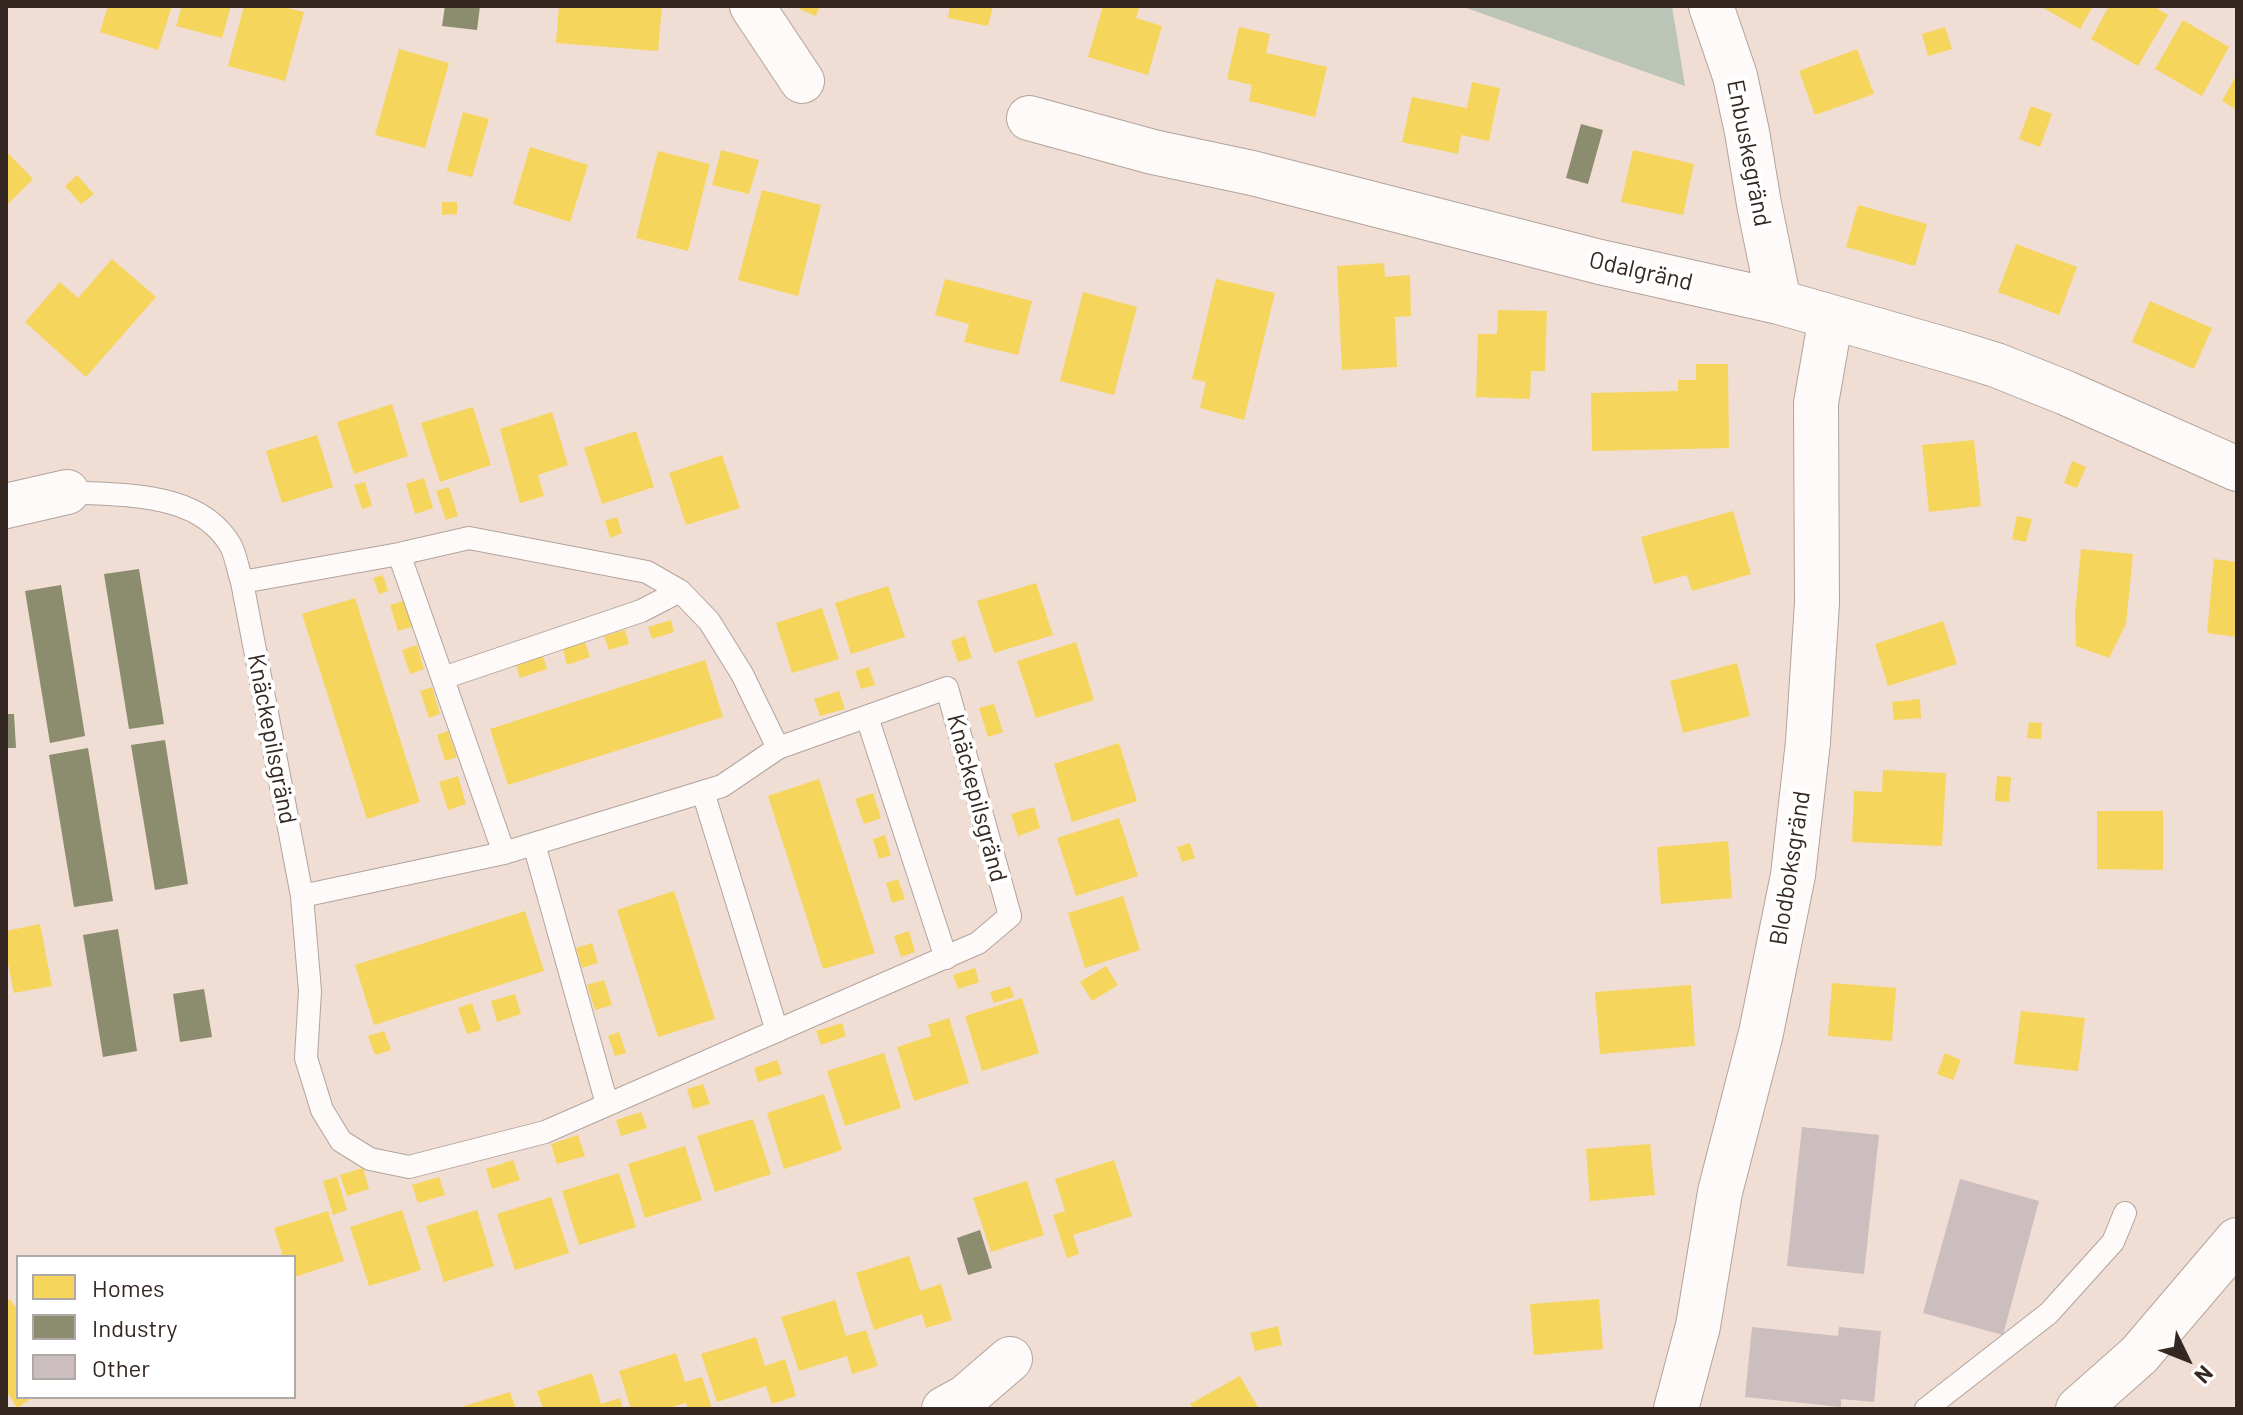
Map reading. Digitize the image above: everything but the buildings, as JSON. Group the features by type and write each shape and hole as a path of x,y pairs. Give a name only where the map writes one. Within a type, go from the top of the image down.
{"street":[{"path":"752,6 802,81"},
{"name":"Enbuskegränd","path":"1711,6 1735,76 1779,302"},
{"name":"Odalgränd","path":"1029,118 1153,152 1252,173 1831,317 1996,365 2237,469"},
{"name":"Blodboksgränd","path":"1676,1409 1698,1326 1720,1192 1761,1033 1793,875 1808,742 1817,603 1816,403 1831,317"},
{"name":"Knäckepilsgränd","path":"6,506 67,492"},
{"path":"2078,1409 2139,1355 2237,1240"},
{"path":"944,1409 966,1397 1010,1359"}],"lane":[{"name":"Knäckepilsgränd","path":"67,492 165,500 193,511 217,527 232,548 242,582 302,896 310,991 306,1058 322,1110 341,1141 370,1159 409,1167 545,1132 946,958 978,943 1010,916 947,688 778,748 722,786 504,853 302,896"},
{"path":"242,582 469,538 647,572 680,591 709,621 742,674 778,748"},
{"path":"399,554 504,853"},
{"path":"443,678 641,611 680,591"},
{"path":"867,717 946,958"},
{"path":"703,792 777,1031"},
{"path":"534,844 607,1104"},
{"path":"1926,1409 2049,1313 2113,1242 2125,1213"}],"green space":[{"path":"1461,6 1672,6 1685,86"}]}
